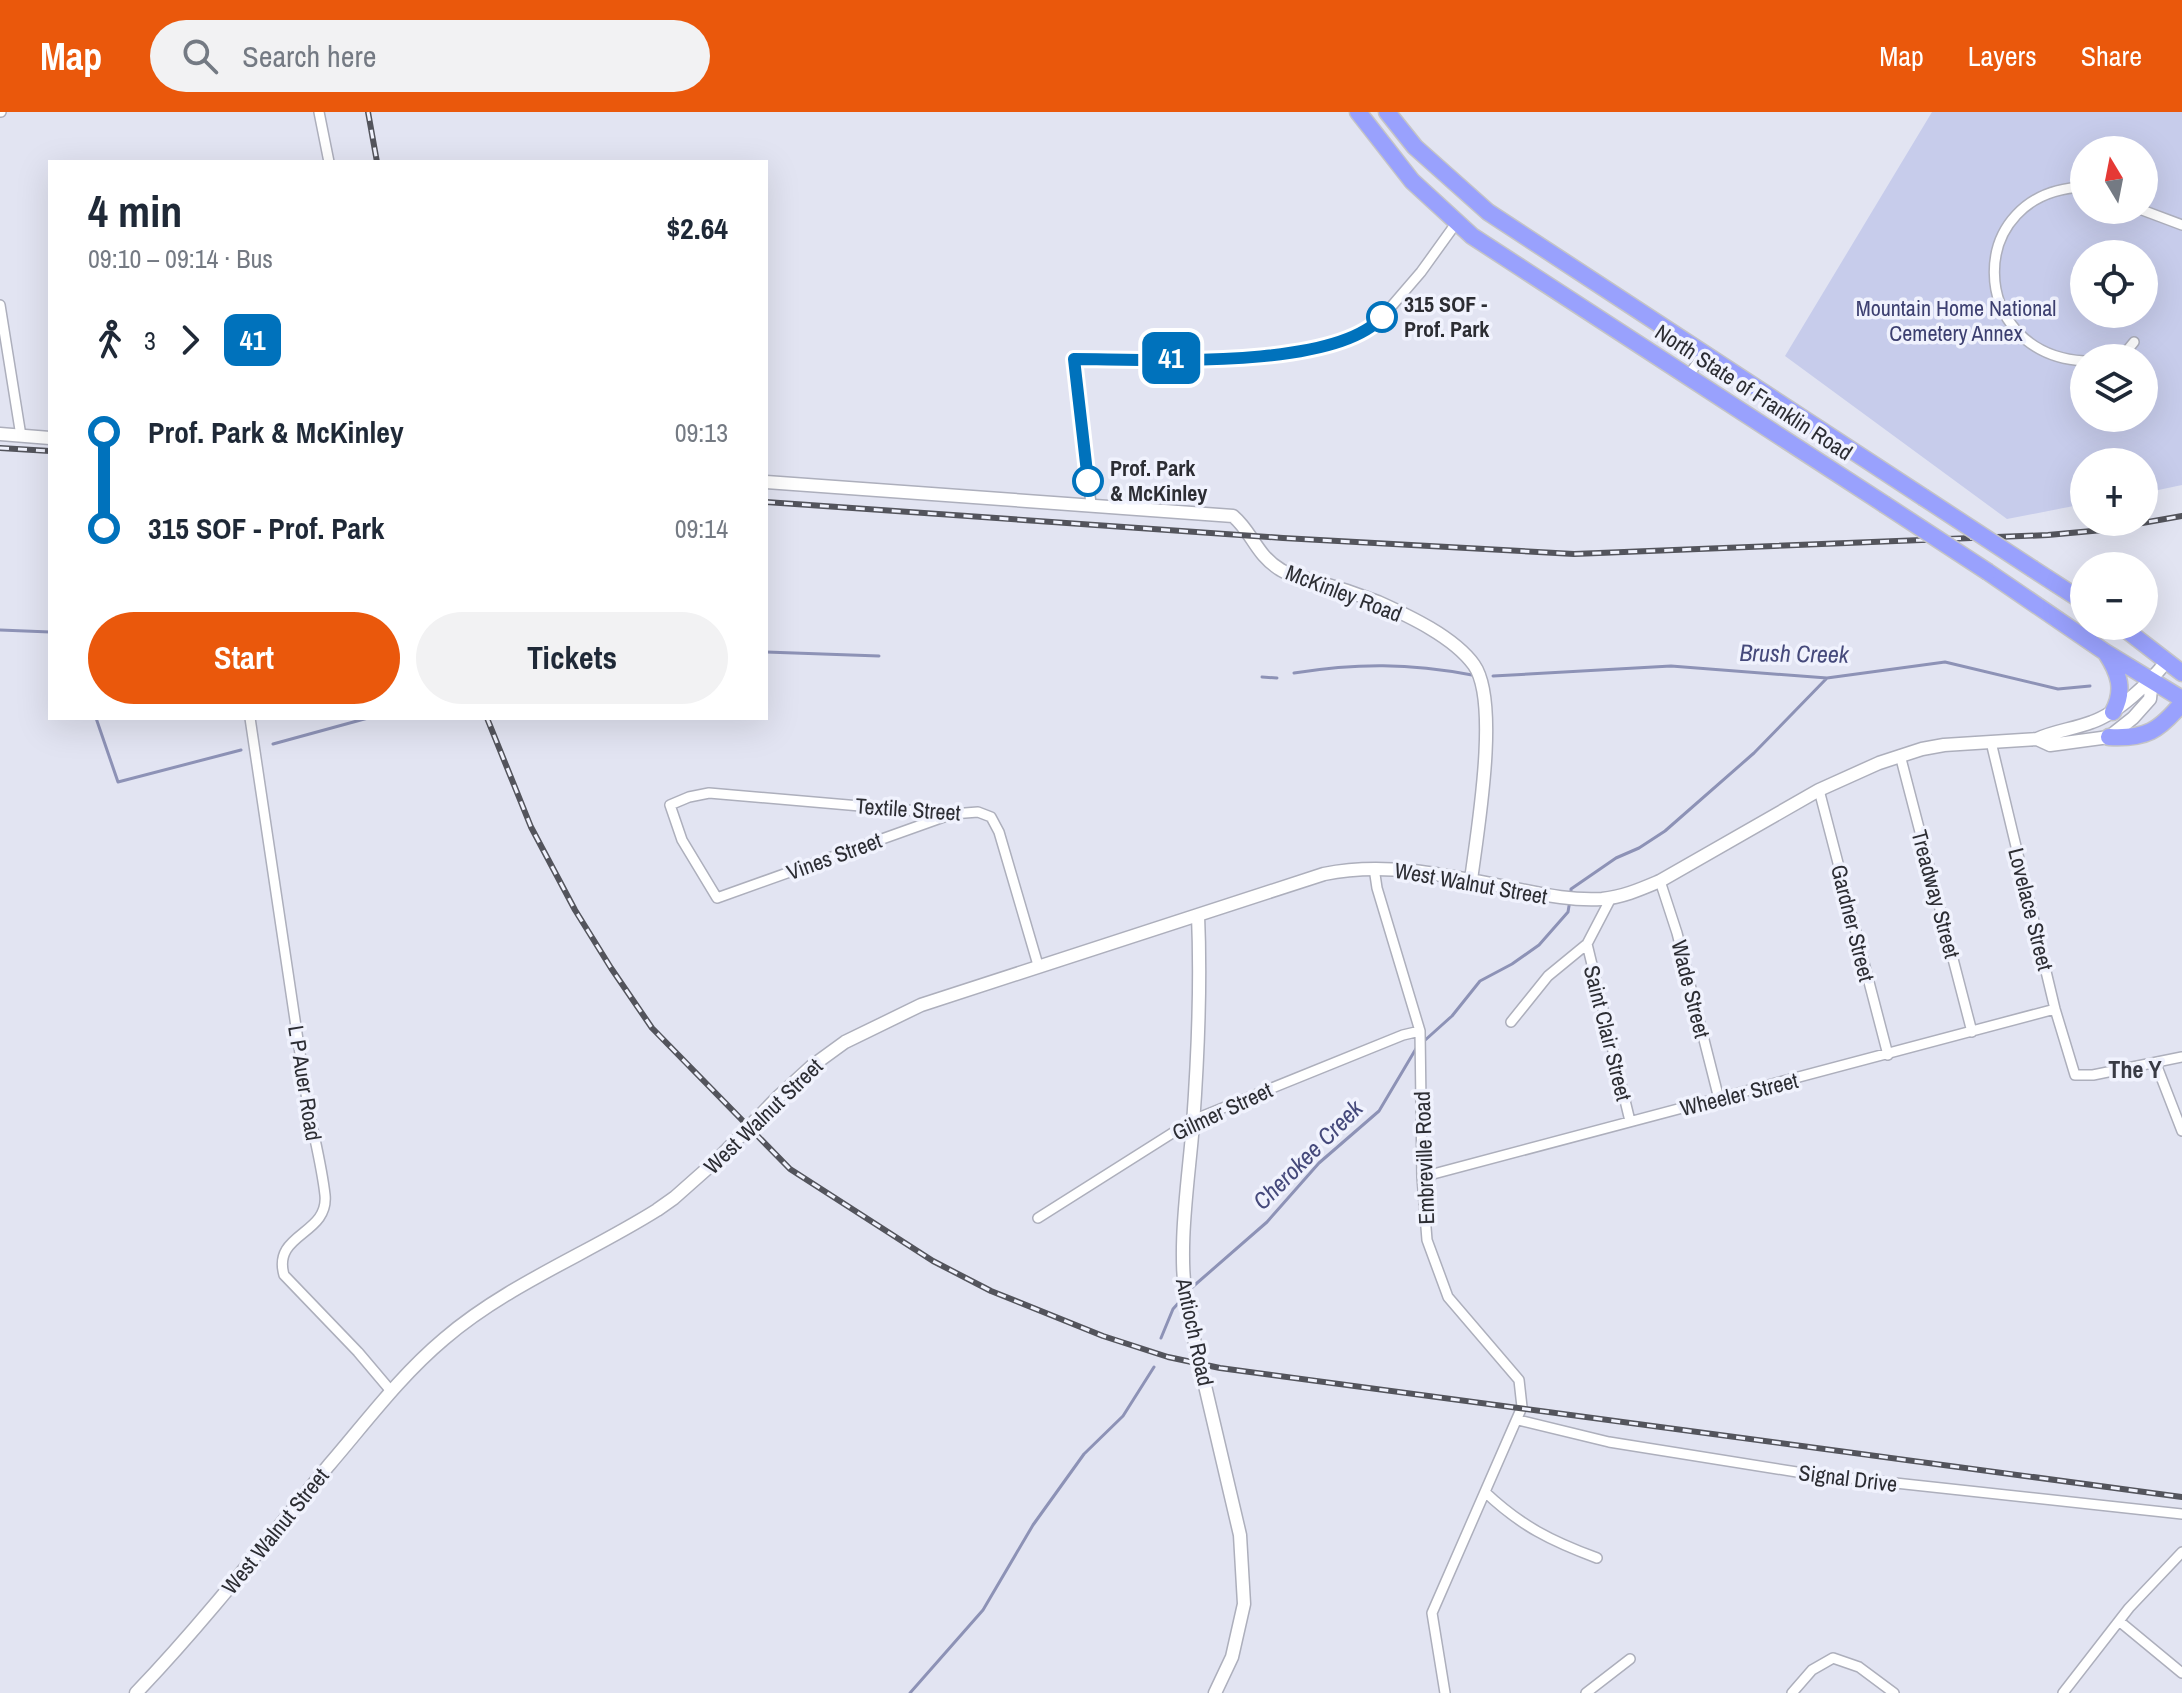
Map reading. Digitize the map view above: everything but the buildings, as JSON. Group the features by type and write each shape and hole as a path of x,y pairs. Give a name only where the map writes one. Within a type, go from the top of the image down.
{"highway":[{"name":"North State of Franklin Road","path":"1358,112 1412,181 1472,236 2182,701"},
{"name":"North State of Franklin Road","path":"1387,112 1415,147 1488,212 2070,593"},
{"path":"2138,640 2182,673"},
{"path":"2105,652 2115,666 2120,683 2120,695 2113,712"},
{"path":"2109,737 2129,738 2151,732 2182,701"}],"main road":[{"path":"0,434 48,438"},
{"name":"McKinley Road","path":"768,482 1233,516 1243,524 1257,549 1284,572 1353,592 1406,615 1449,640 1468,657 1480,676 1487,706 1471,880"},
{"name":"West Walnut Street","path":"136,1693 181,1647 391,1391 441,1342 521,1286 609,1239 674,1198 812,1066 873,1026 921,1005 1038,965 1324,874 1397,868 1570,899 1611,898 1632,893 1660,881 1852,773 1900,755 1944,745 2037,739 2097,721 2113,712 2152,679 2166,662"},
{"name":"West Walnut Street","path":"2037,739 2050,745 2109,737 2150,699 2152,679"},
{"name":"Antioch Road","path":"1198,915 1200,959 1193,1120 1182,1276 1240,1535 1244,1604 1232,1657 1215,1693"}],"street":[{"path":"319,112 329,160"},
{"path":"2070,189 2048,192 2026,205 2011,219 1997,245 1993,279 2003,312 2027,342 2039,351 2070,359"},
{"path":"2158,216 2182,225"},
{"path":"1091,504 1074,359 1270,357 1336,343 1378,322 1421,272 1457,222"},
{"path":"0,305 21,436"},
{"path":"1688,376 1704,354"},
{"name":"L P Auer Road","path":"250,720 307,1106 325,1198 323,1214 291,1243 282,1256 282,1267 284,1275 391,1391"},
{"name":"Lovelace Street","path":"1991,742 2055,1009 2075,1075 2093,1075 2156,1064"},
{"name":"Treadway Street","path":"1900,755 1972,1032"},
{"name":"Gardner Street","path":"1819,790 1888,1055"},
{"name":"Textile Street","path":"717,898 682,840 670,805 689,797 709,793 952,814 978,812 991,817 999,832 1038,965"},
{"name":"Vines Street","path":"717,898 952,814"},
{"name":"Embreville Road","path":"1374,868 1420,1039 1422,1177 1427,1240 1448,1297 1519,1380 1522,1407 1432,1613 1445,1693"},
{"name":"Wade Street","path":"1660,881 1677,933 1719,1099"},
{"path":"1511,1022 1548,976 1587,944 1611,898"},
{"name":"Saint Clair Street","path":"1587,944 1630,1121"},
{"name":"Wheeler Street","path":"1422,1177 2055,1009"},
{"name":"Gilmer Street","path":"1038,1218 1193,1120 1403,1035 1420,1039"},
{"path":"2182,1057 2156,1064 2182,1131"},
{"name":"Signal Drive","path":"1518,1420 1587,1438 1803,1473 2182,1514"},
{"path":"1485,1492 1537,1533 1597,1558"},
{"path":"2063,1693 2152,1581 2182,1552"},
{"path":"2119,1621 2182,1673"},
{"path":"1792,1693 1812,1670 1833,1658 1859,1667 1894,1693"},
{"path":"1586,1693 1630,1659"}],"green space":[{"name":"Mountain Home National Cemetery Annex","path":"1932,112 2182,112 2182,485 2158,490 2158,448 2070,448 2070,507 2007,519 1785,356"}],"waterway":[{"name":"Brush Creek","path":"0,630 48,632"},
{"name":"Brush Creek","path":"768,652 879,656"},
{"name":"Brush Creek","path":"1493,676 1671,666 1827,678 1945,662 2058,689 2090,686"},
{"name":"Brush Creek","path":"1294,673 1383,666 1472,675"},
{"name":"Brush Creek","path":"1262,677 1277,678"},
{"name":"Cherokee Creek","path":"1571,893 1571,889 1616,858 1665,831 1754,753 1827,678"},
{"name":"Brush Creek","path":"97,720 118,782 241,750"},
{"name":"Brush Creek","path":"273,744 361,720"},
{"name":"Cherokee Creek","path":"1423,1042 1452,1016 1480,981 1539,945 1568,912 1570,900"},
{"name":"Cherokee Creek","path":"1189,1290 1267,1222 1319,1163 1379,1111 1417,1047"},
{"name":"Cherokee Creek","path":"1161,1338 1173,1309 1182,1299"},
{"name":"Cherokee Creek","path":"910,1693 983,1610 1033,1525 1084,1454 1123,1416 1154,1367"}],"railway":[{"path":"368,112 377,160"},
{"path":"0,448 48,451"},
{"path":"768,502 1283,538 1574,554 2048,535 2103,530 2182,516"},
{"path":"488,720 531,827 575,910 652,1028 790,1169 933,1261 991,1291 1103,1336 1168,1357 1220,1368 2182,1497"}],"bus line":[{"name":"41","path":"1088,481 1074,359 1270,357 1336,343 1368,328 1382,317"}],"place":[{"name":"315 SOF - Prof. Park","path":"1382,317"},
{"name":"Prof. Park & McKinley","path":"1088,481"}],"district":[{"name":"The Y","path":"2135,1070"}]}
